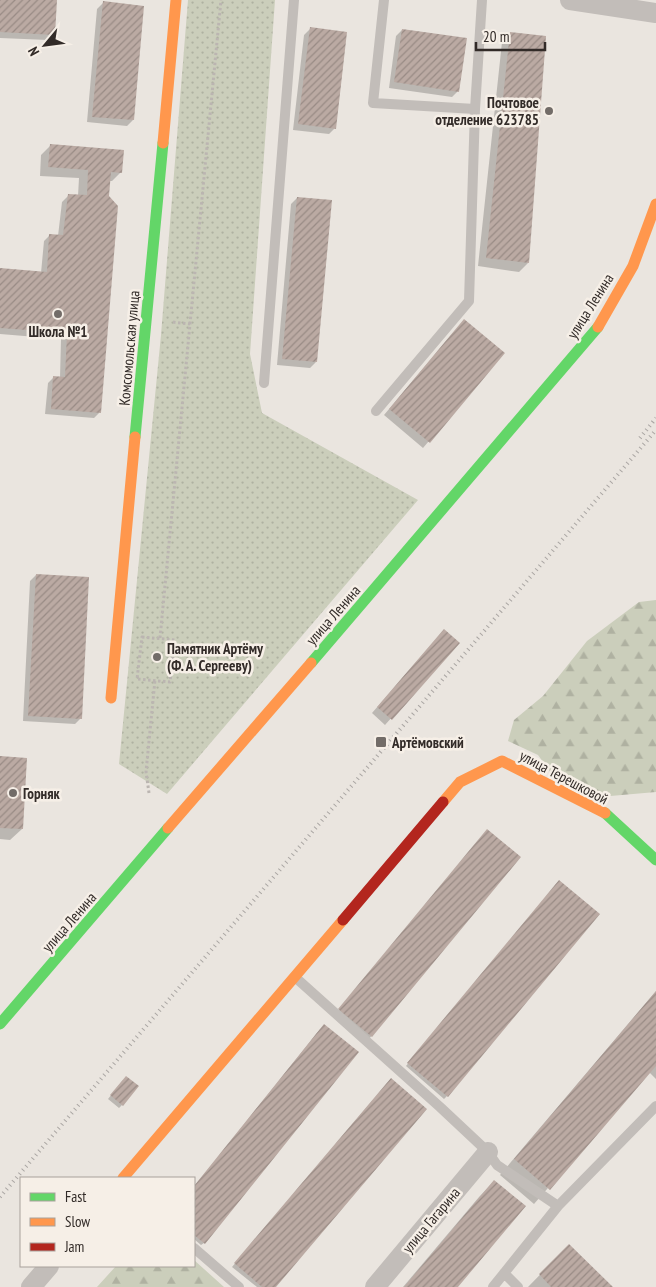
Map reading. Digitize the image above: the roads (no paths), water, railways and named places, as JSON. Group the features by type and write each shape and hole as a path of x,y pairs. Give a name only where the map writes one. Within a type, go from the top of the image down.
{"street":[{"name":"Комсомольская улица","path":"111,698 176,0"},
{"path":"570,0 656,12"},
{"name":"улица Ленина","path":"0,1024 594,334 633,266 656,204"},
{"name":"улица Терешковой","path":"294,976 460,782 502,761 601,810 656,860"},
{"path":"124,1177 294,976"},
{"name":"улица Гагарина","path":"375,1287 488,1152"},
{"path":"31,1287 48,1267"}],"lane":[{"path":"264,383 294,0"},
{"path":"384,0 373,103 475,109"},
{"path":"376,411 469,301 475,109 482,0"},
{"path":"294,976 488,1152 498,1166 558,1206"},
{"path":"493,1287 558,1206 656,1106"},
{"path":"195,1249 239,1287"},
{"path":"504,1273 518,1287"}],"railway":[{"path":"640,438 656,418"},
{"path":"0,1197 656,430"}],"place":[{"name":"Почтовое отделение 623785","path":"549,111"},
{"name":"Школа №1","path":"58,314"},
{"name":"Памятник Артёму (Ф. А. Сергееву)","path":"157,657"},
{"name":"Артёмовский","path":"381,742"},
{"name":"Горняк","path":"13,793"}]}
